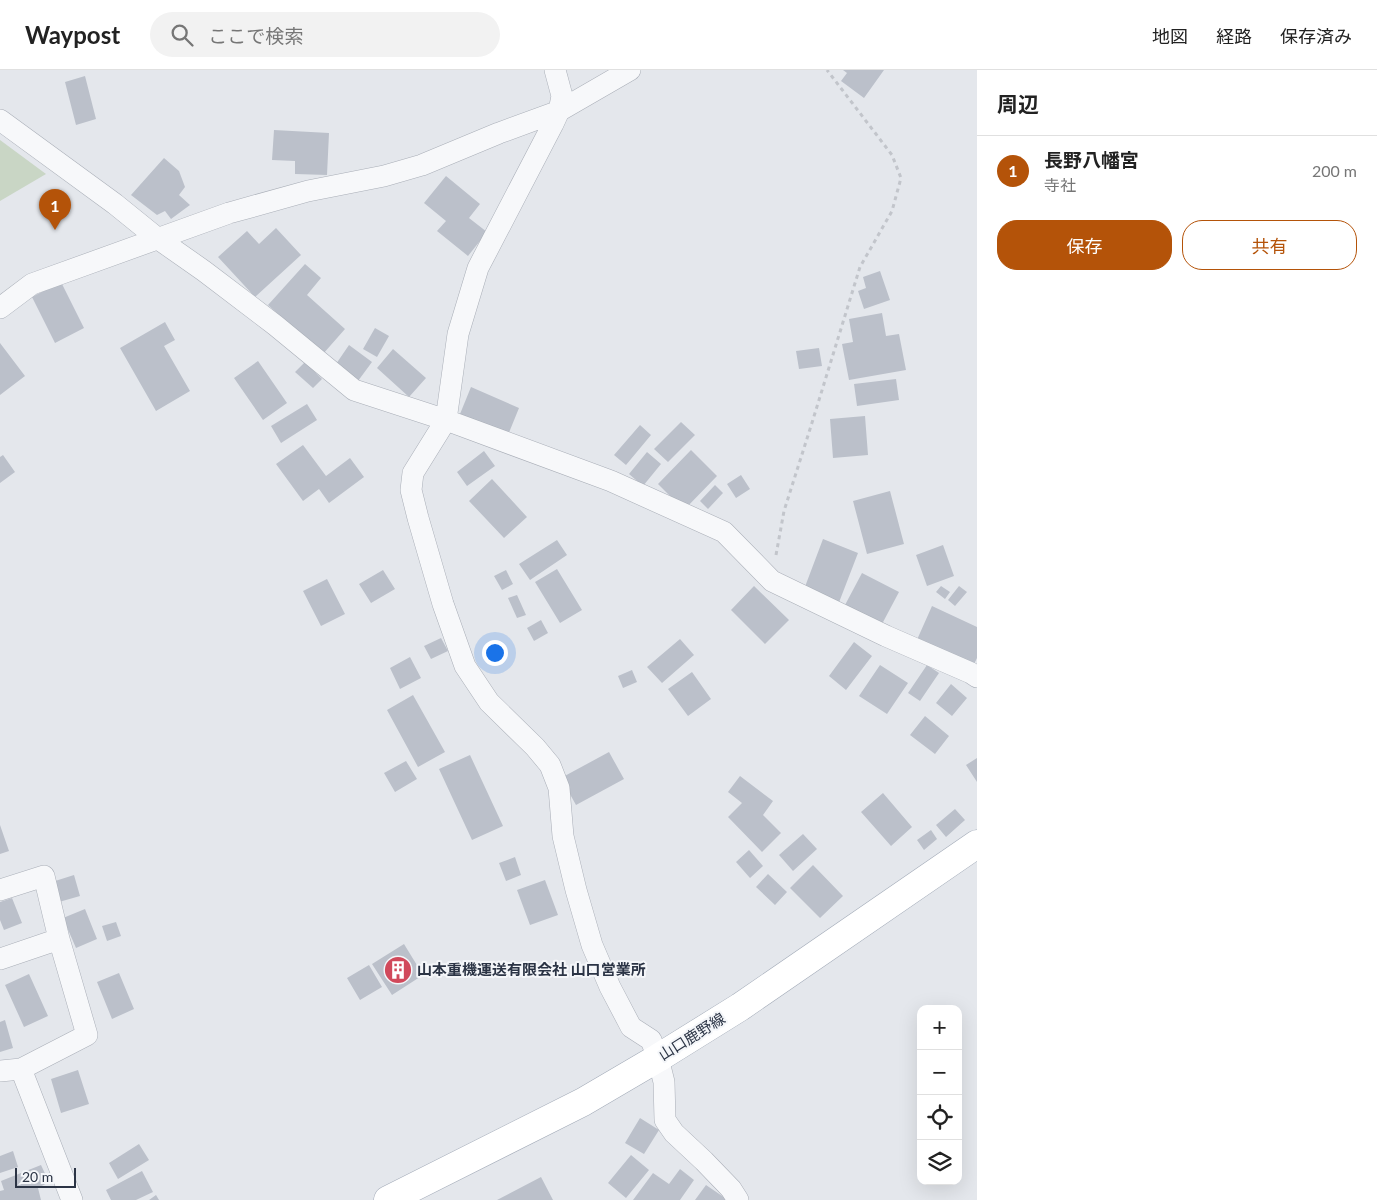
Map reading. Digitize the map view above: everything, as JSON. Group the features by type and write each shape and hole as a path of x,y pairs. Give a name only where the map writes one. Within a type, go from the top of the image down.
{"main road":[{"name":"山口鹿野線","path":"388,1200 583,1102 658,1058 740,1007 977,844"}],"street":[{"path":"555,70 562,96 559,111 478,268 458,334 446,420 413,473 411,490 443,604 465,666 489,702 550,765 559,788 563,836 592,945 610,987 631,1027 651,1040 664,1082 665,1120 674,1133 731,1189 738,1200"},
{"path":"0,308 32,284 157,238 308,190 384,176 422,165 491,136 559,111 630,70"},
{"path":"0,120 275,325 354,390 446,420 611,481 724,532 772,581 977,677"},
{"path":"0,890 44,876 59,939 87,1035 21,1069 0,1071"},
{"path":"0,959 59,939"},
{"path":"21,1069 72,1200"}],"path":[{"path":"772,581 784,511 860,267 892,211 902,178 892,155 827,70"}],"green space":[{"path":"0,140 46,174 0,201"}],"building":[{"path":"843,70 884,70 864,98 841,81 847,73"},
{"path":"85,76 96,119 76,125 65,82"},
{"path":"274,130 329,133 327,175 295,174 295,161 272,160"},
{"path":"164,158 179,171 185,187 179,195 190,205 171,219 165,211 157,215 131,195"},
{"path":"446,176 480,204 469,218 487,232 468,256 437,231 446,221 424,203"},
{"path":"276,228 301,255 255,297 218,257 247,231 259,244"},
{"path":"305,264 321,278 307,295 345,329 323,354 268,305"},
{"path":"880,271 890,300 864,309 858,291 866,288 863,277"},
{"path":"61,282 84,328 55,343 32,297"},
{"path":"882,313 886,336 899,334 906,370 849,380 842,344 853,342 849,319"},
{"path":"165,322 175,340 164,346 190,391 156,411 120,348"},
{"path":"375,328 389,336 377,357 363,349"},
{"path":"0,343 25,376 0,395"},
{"path":"349,345 372,362 358,381 336,364"},
{"path":"819,348 822,366 799,369 796,351"},
{"path":"393,349 426,378 409,397 377,368"},
{"path":"258,361 287,403 263,420 234,378"},
{"path":"305,362 322,379 313,388 295,372"},
{"path":"896,379 899,400 857,406 854,384"},
{"path":"471,387 519,408 508,435 460,414"},
{"path":"307,404 317,420 281,443 271,426"},
{"path":"865,416 868,455 833,458 830,419"},
{"path":"681,422 695,435 668,462 654,449"},
{"path":"640,425 651,435 626,465 614,455"},
{"path":"303,445 326,476 350,458 364,477 329,503 319,489 303,501 276,464"},
{"path":"691,450 717,476 684,510 658,484"},
{"path":"484,451 495,466 467,486 457,472"},
{"path":"647,452 661,464 643,486 629,474"},
{"path":"3,455 15,472 0,483 0,457"},
{"path":"741,475 750,489 736,498 727,484"},
{"path":"492,479 527,517 504,538 469,501"},
{"path":"715,485 723,493 708,509 700,501"},
{"path":"890,491 904,544 867,554 853,501"},
{"path":"823,539 858,553 838,605 803,592"},
{"path":"557,540 567,555 530,580 519,564"},
{"path":"943,545 954,576 927,586 916,555"},
{"path":"557,569 582,610 560,623 535,582"},
{"path":"383,570 395,589 371,603 359,584"},
{"path":"506,570 513,584 502,590 494,576"},
{"path":"862,573 899,592 882,624 845,605"},
{"path":"327,579 345,614 321,626 303,591"},
{"path":"754,586 789,620 765,644 731,610"},
{"path":"941,586 950,592 945,599 936,592"},
{"path":"959,586 967,592 955,606 948,600"},
{"path":"517,595 526,615 517,618 508,598"},
{"path":"932,606 977,627 977,658 972,668 916,642"},
{"path":"541,620 548,633 534,641 527,628"},
{"path":"441,638 448,651 431,659 424,646"},
{"path":"680,639 694,655 662,683 647,667"},
{"path":"854,642 872,656 846,690 829,676"},
{"path":"410,657 421,678 400,689 390,668"},
{"path":"880,665 908,683 887,714 859,696"},
{"path":"927,665 939,673 920,701 908,693"},
{"path":"632,670 637,682 623,688 618,676"},
{"path":"692,672 711,699 688,716 668,689"},
{"path":"951,684 967,698 952,716 936,703"},
{"path":"413,695 445,752 418,767 387,710"},
{"path":"925,716 949,736 935,754 910,735"},
{"path":"609,752 624,779 576,805 561,778"},
{"path":"470,755 503,826 472,840 439,769"},
{"path":"977,758 977,782 966,765"},
{"path":"406,761 417,779 395,792 384,773"},
{"path":"740,776 773,801 763,815 781,833 762,852 728,817 742,803 728,792"},
{"path":"883,793 912,827 891,846 861,812"},
{"path":"955,809 965,820 946,837 936,825"},
{"path":"0,825 9,851 0,854"},
{"path":"931,830 937,839 924,850 917,840"},
{"path":"803,834 817,849 793,871 779,855"},
{"path":"749,850 763,866 750,878 736,862"},
{"path":"515,857 521,875 506,881 499,863"},
{"path":"813,865 843,896 820,918 790,888"},
{"path":"768,874 787,892 775,905 756,887"},
{"path":"74,875 80,896 59,902 52,882"},
{"path":"545,880 558,915 530,925 517,890"},
{"path":"12,898 22,923 4,930 0,920 0,902"},
{"path":"85,909 97,939 76,948 63,918"},
{"path":"116,922 121,936 107,941 102,926"},
{"name":"山本重機運送有限会社 山口営業所","path":"404,944 423,975 392,995 372,964"},
{"path":"369,965 382,987 360,1000 347,978"},
{"path":"119,973 134,1009 112,1019 97,982"},
{"path":"29,974 48,1016 24,1027 5,985"},
{"path":"5,1020 13,1048 0,1052 0,1022"},
{"path":"78,1070 89,1104 61,1113 51,1079"},
{"path":"640,1118 659,1130 644,1154 625,1143"},
{"path":"139,1144 149,1160 118,1179 109,1163"},
{"path":"13,1151 18,1167 0,1173 0,1156"},
{"path":"631,1155 649,1170 626,1198 608,1183"},
{"path":"41,1165 49,1182 38,1188 41,1200 0,1200 0,1191 4,1190 1,1181"},
{"path":"680,1169 694,1180 680,1200 633,1200 653,1173 669,1184"},
{"path":"142,1171 153,1192 136,1200 111,1200 106,1190"},
{"path":"541,1177 553,1200 497,1200"},
{"path":"706,1185 728,1200 695,1200"},
{"path":"156,1195 159,1200 149,1200"}],"place":[{"name":"長野八幡宮","path":"55,230"},
{"name":"山本重機運送有限会社 山口営業所","path":"398,970"}]}
